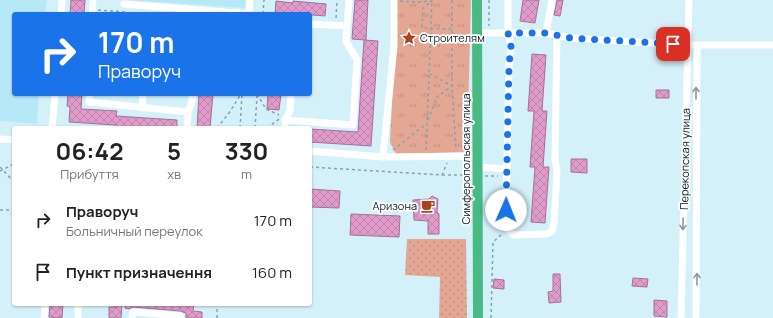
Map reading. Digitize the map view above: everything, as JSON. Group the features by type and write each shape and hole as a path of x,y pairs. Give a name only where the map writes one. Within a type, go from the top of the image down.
{"highway":[{"name":"Симферопольская улица","path":"477,0 478,318"}],"street":[{"path":"61,12 62,0"},
{"path":"92,12 93,0"},
{"path":"250,0 250,12"},
{"path":"291,96 290,111 285,124 353,125 357,60 346,41 349,0"},
{"path":"383,157 394,46 394,0"},
{"path":"508,0 508,33 511,46 509,65 507,229 514,235 547,234 552,231 554,223 557,173 555,158 557,35"},
{"path":"546,33 552,0"},
{"name":"Перекопская улица","path":"681,318 689,0"},
{"path":"124,4 225,12"},
{"path":"312,24 347,26"},
{"path":"477,33 546,33 571,38 687,45 773,44"},
{"name":"Перекопская улица","path":"696,45 696,318"},
{"path":"52,126 55,96"},
{"path":"90,96 89,102 122,104 142,108 188,112"},
{"path":"142,108 143,96"},
{"path":"187,126 188,112 193,96"},
{"path":"0,139 12,140"},
{"path":"312,151 383,157 478,156"},
{"path":"478,167 507,168"},
{"path":"44,318 45,306"},
{"path":"78,306 78,318"},
{"path":"132,318 133,312 180,316 180,318"}],"path":[{"path":"263,12 264,0"},
{"path":"335,25 337,0"},
{"path":"394,0 416,2 432,0"},
{"path":"432,0 423,8 422,28 452,29"},
{"path":"432,0 430,73 426,124 426,150 432,150"},
{"path":"312,167 442,174 453,151 456,151 452,86 452,0"},
{"path":"489,0 490,33"},
{"path":"430,73 452,86"},
{"path":"399,151 392,151 426,124 437,97 452,86"},
{"path":"219,126 240,96"},
{"path":"240,126 241,96"},
{"path":"255,126 257,96"},
{"path":"258,96 266,110 281,116 270,126"},
{"path":"0,171 12,165"},
{"path":"0,167 12,180"},
{"path":"0,210 12,210"},
{"path":"217,306 217,318"}],"shaded area":[{"path":"0,0 47,0 45,12 12,12 12,96 39,96 37,124 0,121"},
{"path":"127,0 245,0 245,8"}],"green space":[{"path":"397,0 471,0 467,152 396,154 390,142"},
{"path":"407,239 466,239 467,318 439,318 440,277 405,275"}],"building":[{"path":"71,0 85,0 84,12 70,12"},
{"path":"355,0 368,0 366,40 352,39"},
{"path":"523,0 539,0 535,23 520,21"},
{"path":"557,0 563,0 560,16 554,15"},
{"path":"276,1 326,4 325,16 312,15 312,12 275,12"},
{"path":"364,40 378,41 371,146 312,142 312,129 358,132"},
{"path":"532,54 546,55 542,111 547,111 543,167 549,167 545,223 531,222 535,167 530,167 534,111 528,111"},
{"path":"656,90 669,90 669,98 656,98"},
{"path":"68,96 82,96 81,109 117,111 116,116 177,120 177,126 115,126 69,122 70,107 67,106"},
{"path":"199,96 213,96 210,126 197,126"},
{"path":"268,96 281,96 279,110 267,109"},
{"path":"571,159 587,159 587,173 571,172"},
{"path":"312,189 340,191 339,208 312,207"},
{"path":"432,196 438,199 437,212 439,214 439,234 428,234 428,221 414,220 413,200 429,199"},
{"path":"351,214 400,216 399,237 350,235"},
{"path":"553,274 560,274 561,302 549,303 548,292 553,291"},
{"path":"633,278 648,279 647,287 632,286"},
{"path":"494,279 504,280 504,289 493,288"},
{"path":"654,300 667,301 667,317 654,316"},
{"path":"50,306 63,306 62,318 49,317"},
{"path":"122,306 121,318 109,318 109,307"},
{"path":"125,306 194,306 193,311 202,312 202,318 186,318 186,313 180,311 133,307 129,309 125,308"}],"place":[{"name":"Строителям","path":"409,38"},
{"name":"Аризона","path":"428,206"}],"route":[{"path":"506,210 509,65 511,46 508,33 546,33 571,38 673,44"}]}
